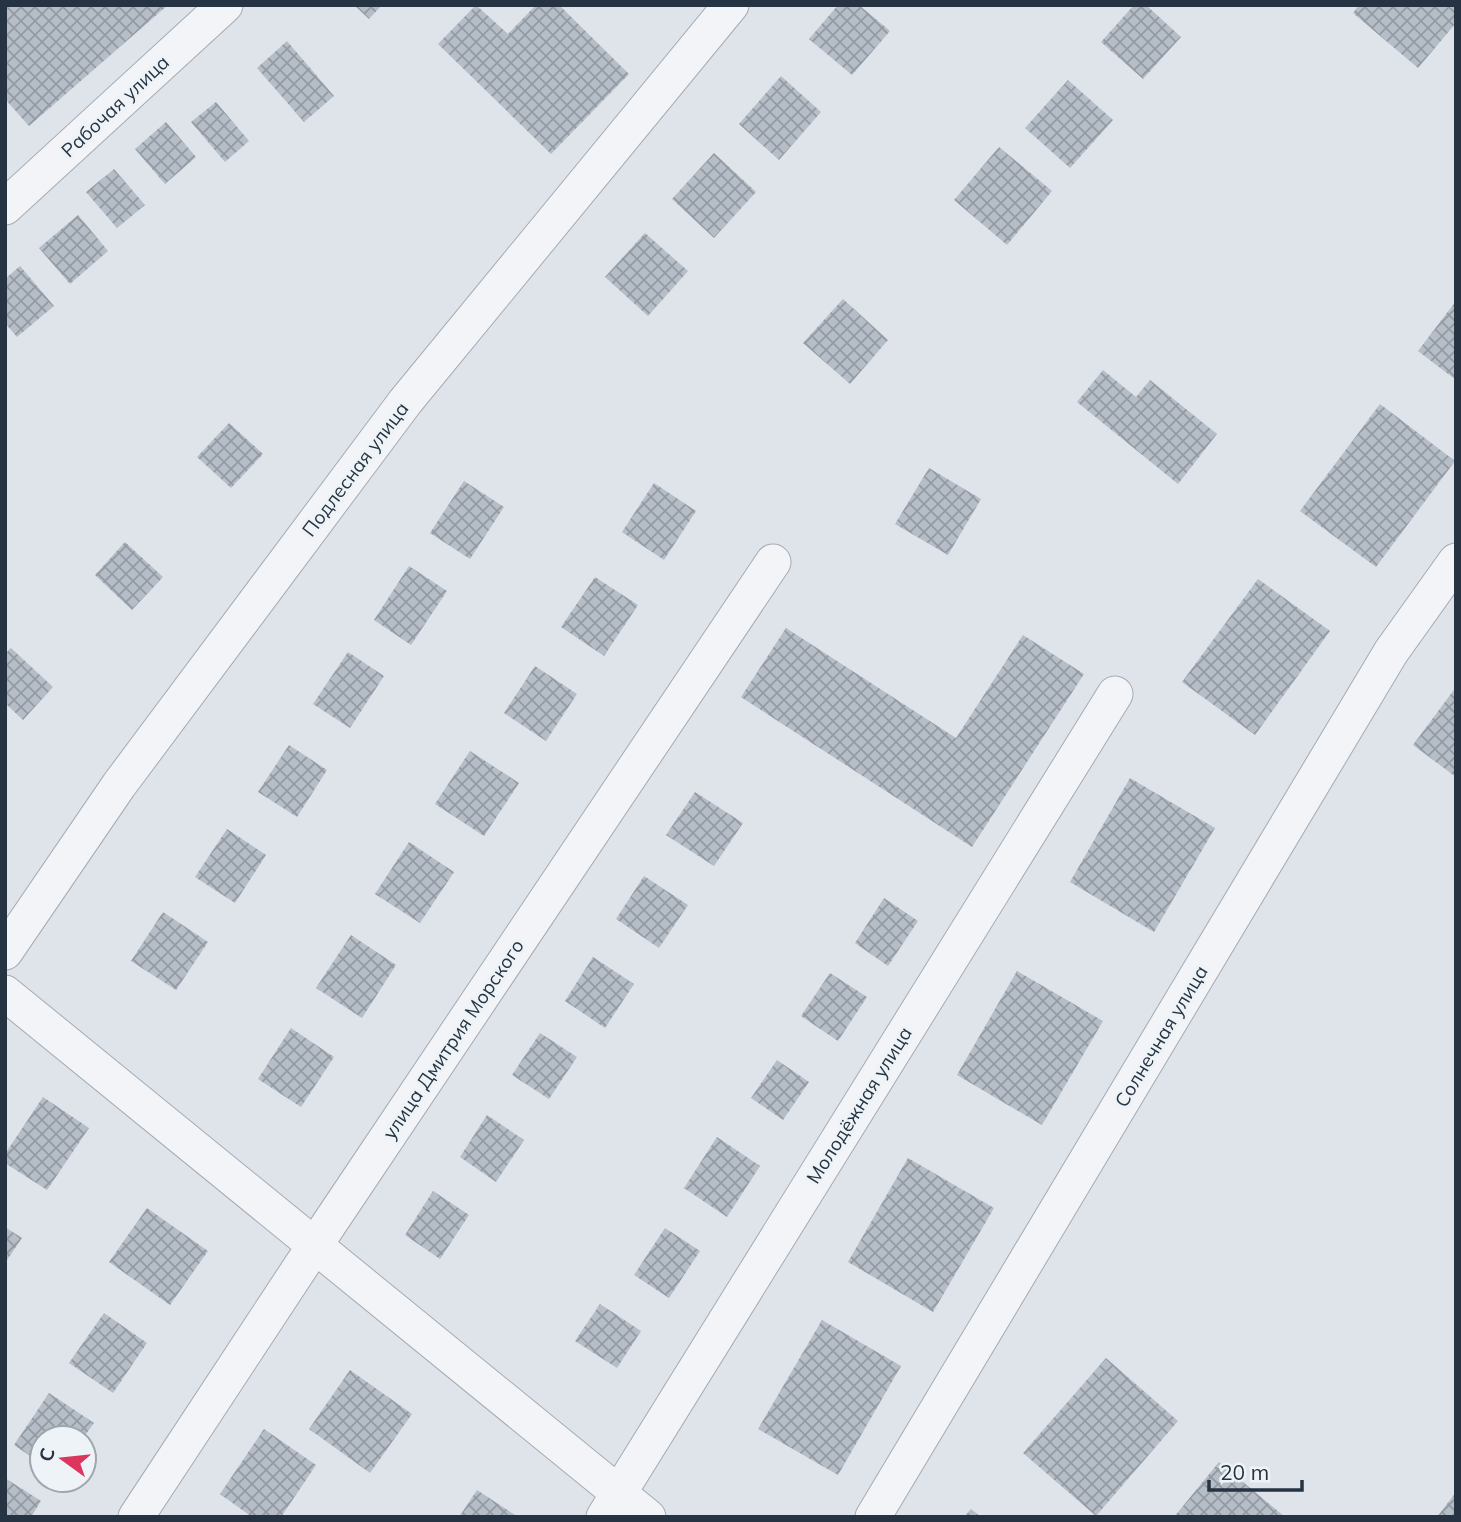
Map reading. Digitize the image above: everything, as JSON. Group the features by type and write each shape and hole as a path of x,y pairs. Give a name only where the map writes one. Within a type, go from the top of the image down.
{"street":[{"name":"Рабочая улица","path":"5,207 225,5"},
{"name":"Подлесная улица","path":"5,952 119,785 405,401 732,5"},
{"name":"Солнечная улица","path":"873,1517 1391,652 1456,561"},
{"name":"улица Дмитрия Морского","path":"136,1517 773,562"},
{"name":"Молодёжная улица","path":"611,1505 1115,694"},
{"path":"5,993 315,1245 611,1505 648,1517"}],"building":[{"path":"5,5 168,5 29,126 5,99"},
{"path":"354,5 382,5 369,19"},
{"path":"476,5 508,34 536,5 559,5 629,74 551,154 438,44"},
{"path":"838,5 859,5 890,31 852,75 809,39"},
{"path":"1134,5 1146,5 1181,37 1143,79 1101,42"},
{"path":"1359,5 1456,5 1456,23 1418,68 1353,13"},
{"path":"287,41 334,96 304,122 257,68"},
{"path":"781,76 821,112 779,160 739,124"},
{"path":"1068,80 1113,120 1070,168 1025,128"},
{"path":"216,102 249,141 225,162 191,122"},
{"path":"166,122 196,157 165,184 135,149"},
{"path":"999,147 1052,191 1007,245 954,200"},
{"path":"714,153 756,192 714,238 672,199"},
{"path":"114,169 145,205 117,228 86,192"},
{"path":"78,215 108,251 70,284 39,248"},
{"path":"645,233 688,271 648,316 605,277"},
{"path":"20,266 54,306 17,337 5,323 5,279"},
{"path":"843,299 888,340 850,384 803,343"},
{"path":"1456,301 1456,380 1418,351"},
{"path":"1103,370 1136,397 1150,380 1217,434 1178,484 1077,402"},
{"path":"1380,404 1455,461 1376,567 1300,511"},
{"path":"229,423 263,454 231,488 197,457"},
{"path":"929,468 981,499 948,555 895,524"},
{"path":"464,481 504,507 470,559 430,533"},
{"path":"654,483 696,511 664,560 622,532"},
{"path":"125,542 163,577 132,610 95,575"},
{"path":"409,566 447,591 411,645 374,620"},
{"path":"595,577 638,605 604,656 561,627"},
{"path":"1258,579 1330,631 1255,735 1182,682"},
{"path":"786,628 956,738 1023,635 1084,674 972,847 741,697"},
{"path":"11,648 53,687 23,720 5,703 5,654"},
{"path":"348,652 384,676 350,728 313,704"},
{"path":"535,666 577,694 546,741 504,713"},
{"path":"1456,687 1456,777 1413,745"},
{"path":"289,745 327,770 297,817 258,792"},
{"path":"470,751 519,783 484,836 435,804"},
{"path":"1130,778 1215,828 1154,932 1070,882"},
{"path":"695,792 743,823 714,866 666,835"},
{"path":"227,829 266,855 235,903 195,877"},
{"path":"409,842 454,872 420,923 375,894"},
{"path":"644,876 688,905 659,948 616,919"},
{"path":"884,898 918,921 888,966 855,943"},
{"path":"163,912 208,942 176,990 131,961"},
{"path":"351,935 396,965 362,1018 316,988"},
{"path":"593,957 634,984 605,1028 565,1001"},
{"path":"1017,971 1103,1021 1042,1125 957,1075"},
{"path":"830,973 867,997 838,1041 801,1016"},
{"path":"291,1028 334,1057 301,1107 258,1079"},
{"path":"540,1033 577,1057 549,1099 512,1075"},
{"path":"777,1060 809,1082 783,1120 751,1098"},
{"path":"43,1097 89,1128 47,1190 5,1163 5,1154"},
{"path":"487,1115 524,1140 496,1182 460,1157"},
{"path":"717,1137 760,1166 727,1217 684,1188"},
{"path":"908,1158 994,1208 933,1312 848,1262"},
{"path":"433,1191 469,1215 440,1259 405,1235"},
{"path":"147,1208 208,1251 170,1305 109,1262"},
{"path":"5,1227 22,1238 5,1263"},
{"path":"665,1228 700,1251 669,1298 634,1275"},
{"path":"600,1304 641,1331 617,1368 575,1341"},
{"path":"104,1313 147,1343 113,1393 69,1363"},
{"path":"822,1320 901,1366 838,1475 758,1429"},
{"path":"1106,1358 1178,1421 1096,1516 1023,1453"},
{"path":"350,1370 412,1414 370,1473 309,1429"},
{"path":"49,1393 94,1423 93,1424 28,1424"},
{"path":"28,1424 28,1454 14,1445"},
{"path":"264,1429 316,1465 281,1517 252,1517 220,1494"},
{"path":"1219,1462 1285,1517 1174,1517"},
{"path":"5,1478 41,1501 31,1517 5,1517"},
{"path":"477,1490 518,1517 459,1517"},
{"path":"1456,1492 1456,1517 1437,1517"},
{"path":"971,1509 981,1517 964,1517"}]}
